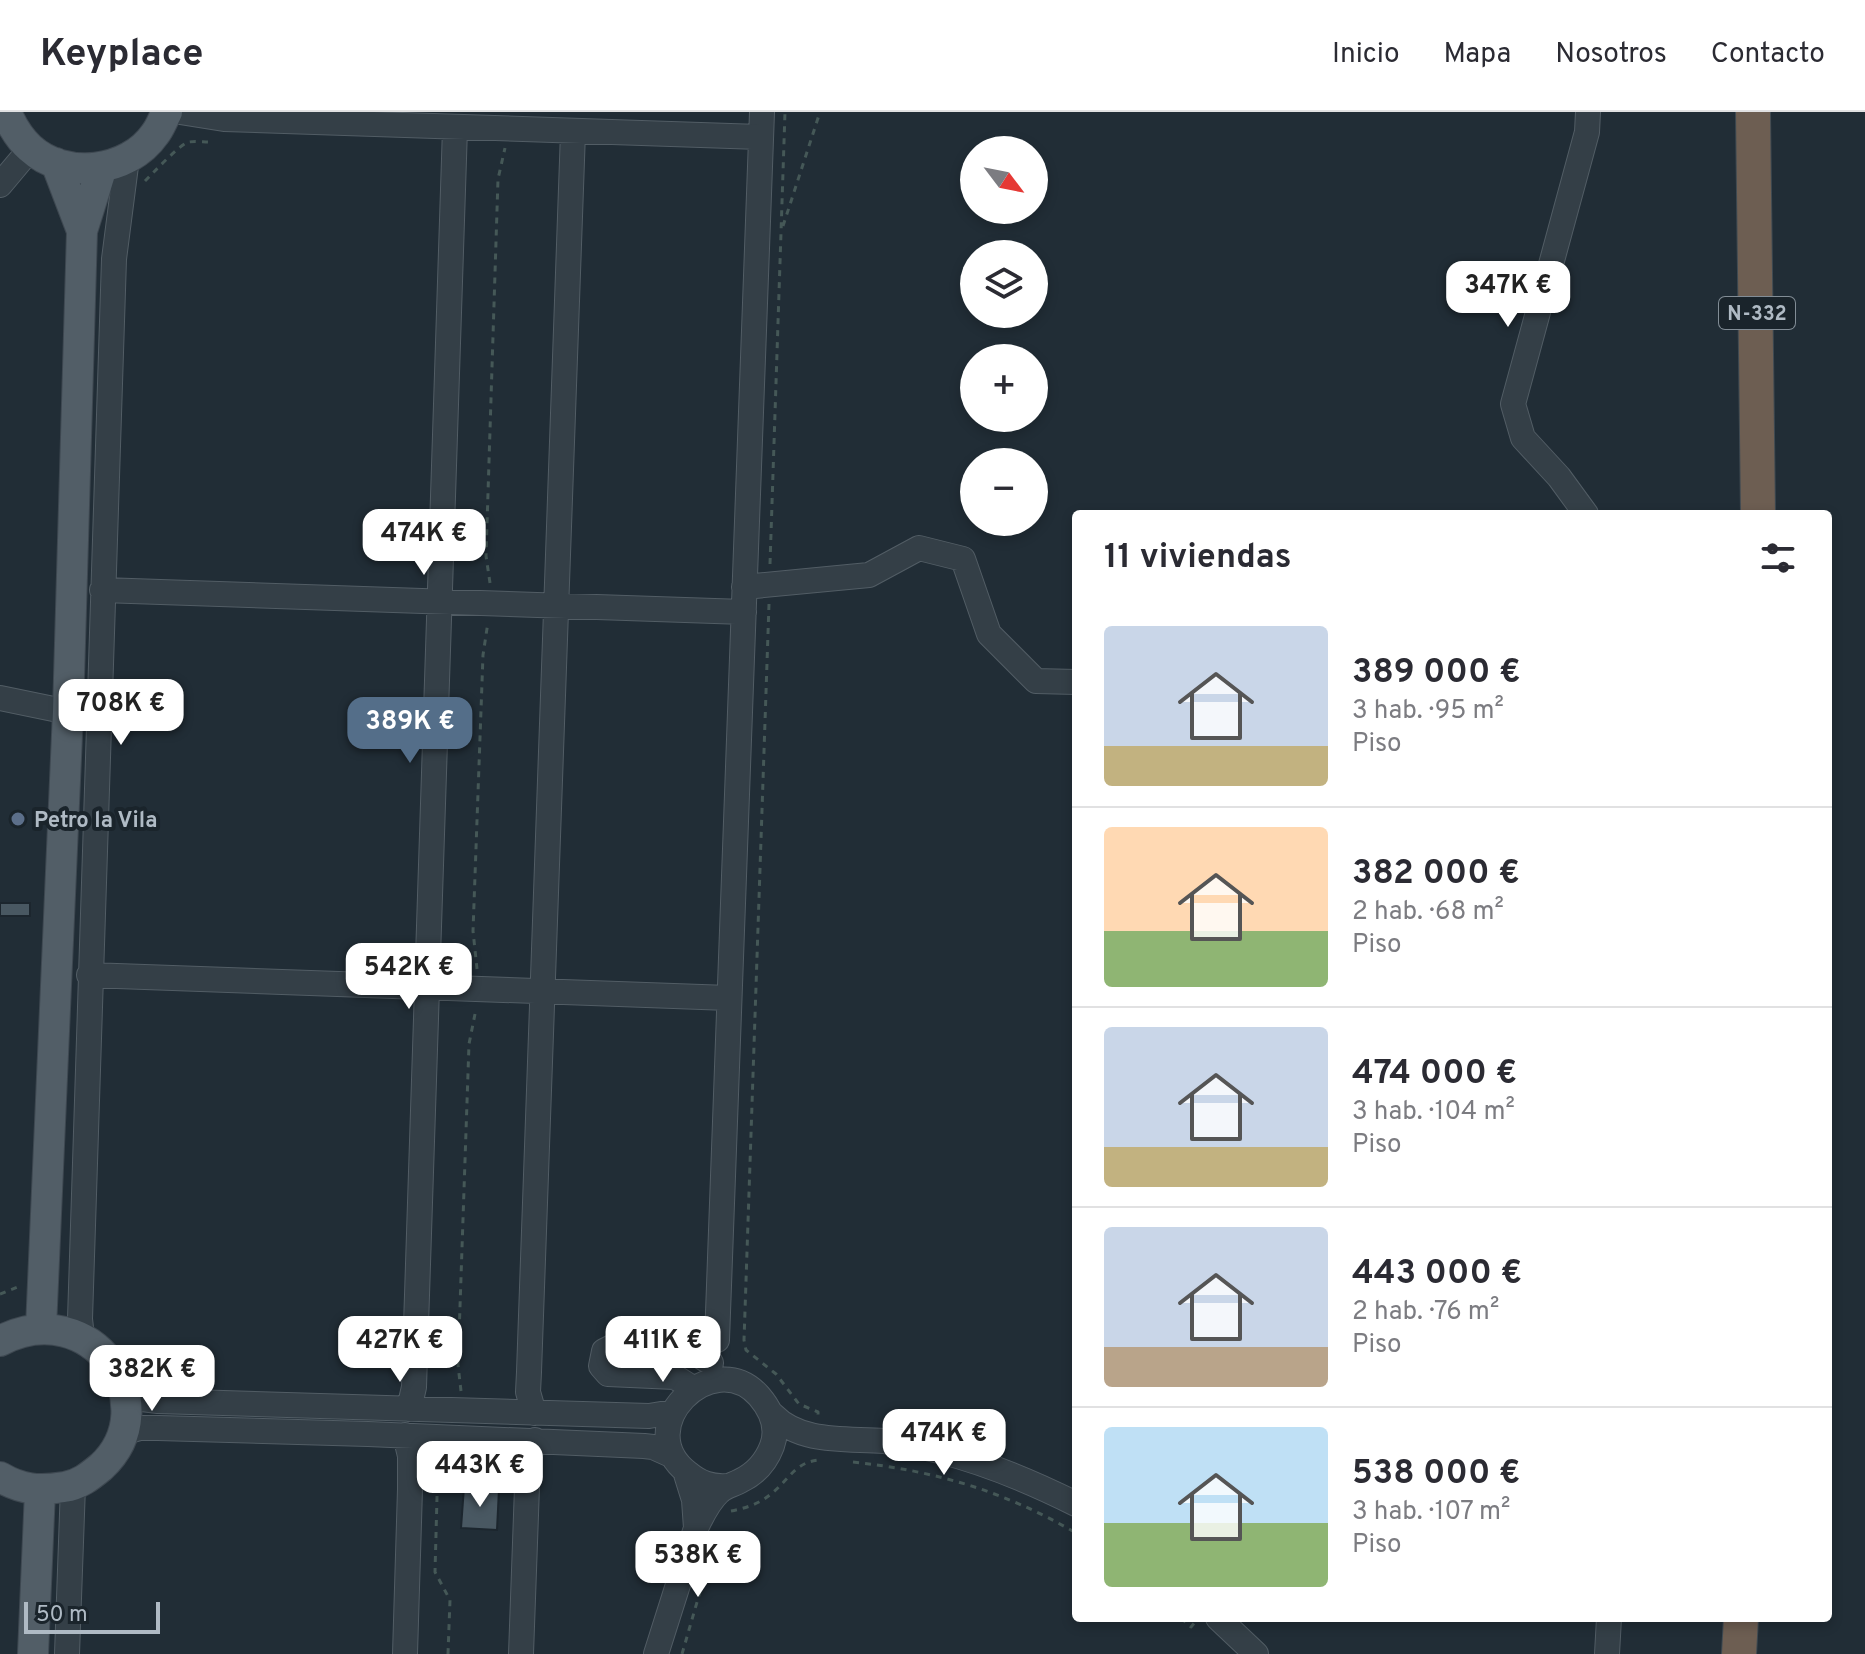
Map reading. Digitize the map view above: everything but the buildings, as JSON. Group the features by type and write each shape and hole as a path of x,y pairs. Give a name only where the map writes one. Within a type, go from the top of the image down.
{"highway":[{"name":"N-332","path":"1753,112 1758,510"},
{"path":"1739,1654 1741,1622"}],"main road":[{"path":"6,112 15,130 43,156 82,231"},
{"path":"43,156 79,169 114,163 154,137 167,112"},
{"path":"41,1328 68,712 82,231 114,163"},
{"path":"0,1341 17,1332 41,1328 63,1330 82,1337 104,1354 119,1376 125,1413 122,1433 106,1462 91,1476 73,1486 40,1491 16,1486 0,1477"},
{"path":"33,1654 40,1491"}],"street":[{"path":"180,112 214,118 760,137"},
{"path":"706,1369 729,998 762,112"},
{"path":"1583,510 1559,477 1523,438 1513,404 1587,132 1588,112"},
{"path":"409,1409 414,1387 455,128"},
{"path":"534,1413 528,1392 573,132"},
{"path":"0,185 43,156"},
{"path":"82,1337 89,975 114,259 114,163"},
{"path":"744,587 869,575 919,548 963,559 989,634 1036,681 1072,682"},
{"path":"102,590 744,612"},
{"path":"0,698 68,712"},
{"path":"89,975 729,998"},
{"path":"696,1528 694,1500 667,1438 667,1427 673,1412 706,1369 723,1358 737,1383"},
{"path":"706,1369 748,1387 773,1415 817,1444"},
{"path":"123,1391 142,1399 158,1401 649,1416 673,1412"},
{"path":"656,1654 696,1528 709,1505 727,1486 754,1473 768,1456 774,1442 773,1415"},
{"path":"122,1433 140,1428 158,1428 405,1435 653,1447 706,1485 727,1486"},
{"path":"405,1435 410,1456 405,1654"},
{"path":"521,1654 528,1459 535,1440"},
{"path":"768,1456 794,1443 887,1441 935,1450 1030,1481 1072,1502"},
{"path":"67,1654 73,1486"},
{"path":"1222,1622 1256,1654"},
{"path":"1607,1654 1609,1622"}],"path":[{"path":"785,112 744,1340 746,1350 776,1374 799,1404 818,1412 817,1444"},
{"path":"757,240 775,237 781,231 820,112"},
{"path":"138,190 179,146 213,139 214,118"},
{"path":"460,1411 458,1365 469,1044 475,1022 477,957 473,931 483,655 488,635 491,574 486,556 498,179 505,157 506,130"},
{"path":"0,1294 21,1286"},
{"path":"438,1456 435,1572 450,1600 448,1654"},
{"path":"713,1549 722,1523"},
{"path":"682,1654 704,1578"}],"place":[{"name":"Petro la Vila","path":"18,819"}]}
